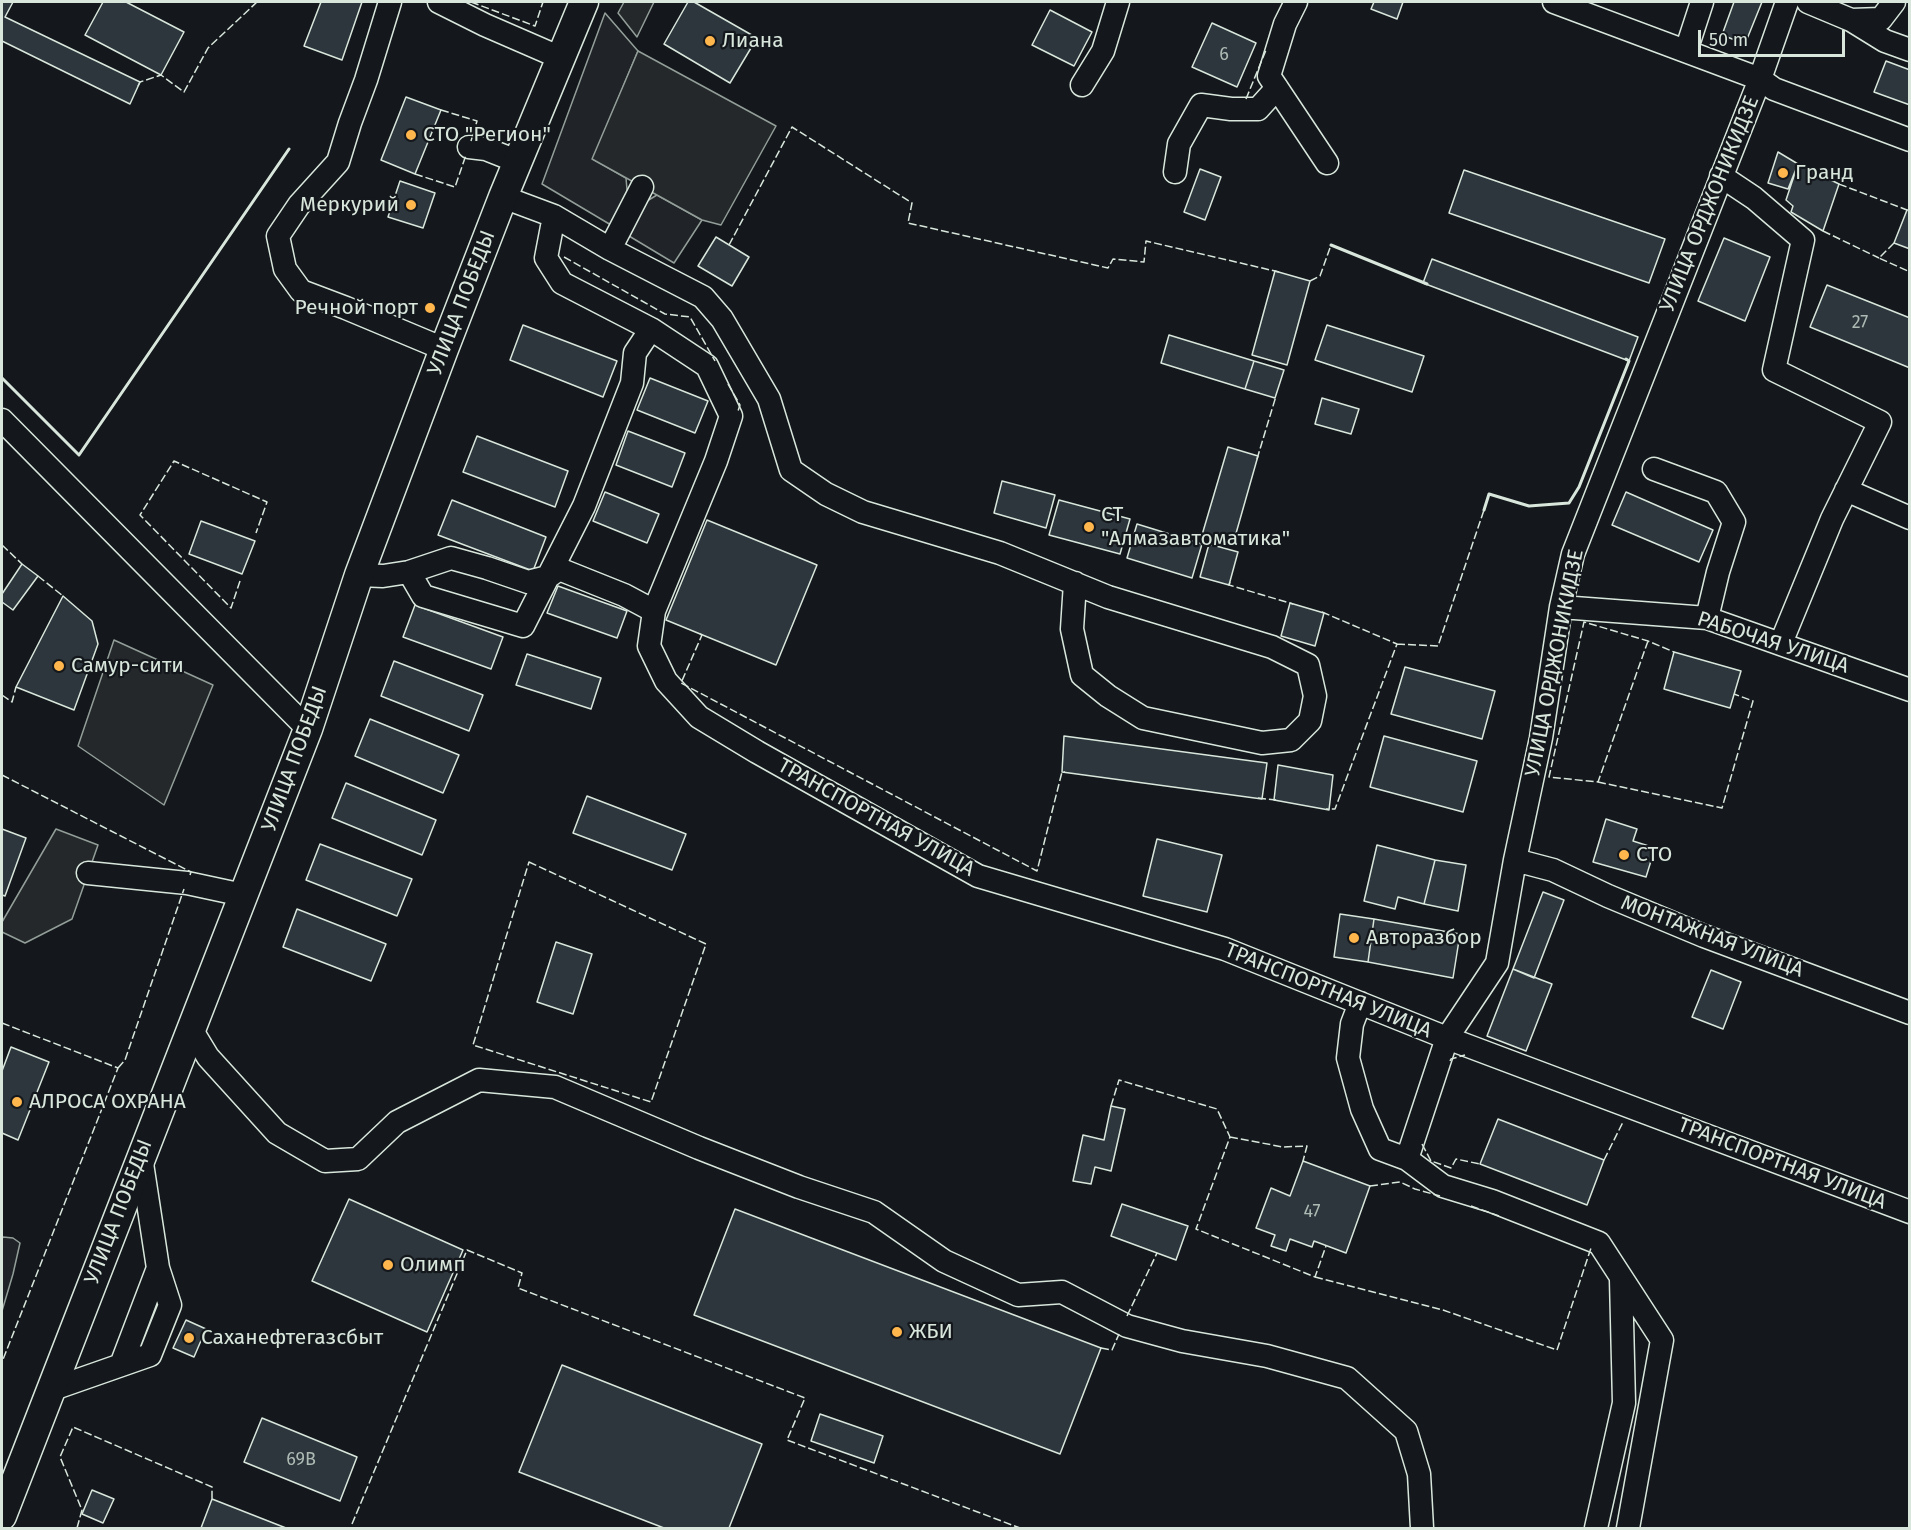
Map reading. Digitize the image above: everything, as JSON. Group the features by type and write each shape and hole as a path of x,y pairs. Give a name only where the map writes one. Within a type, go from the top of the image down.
{"main road":[{"name":"УЛИЦА ПОБЕДЫ","path":"2,1516 308,729 359,575 444,349 503,197 584,2"}],"street":[{"path":"390,2 338,162 299,205 278,236 285,268 301,291 444,349"},
{"path":"439,2 561,58"},
{"path":"1082,85 1103,51 1118,2"},
{"path":"1296,2 1285,24 1269,76 1327,163"},
{"path":"1558,2 1760,79 1774,88 1910,140"},
{"path":"1686,51 1702,2"},
{"name":"УЛИЦА ОРДЖОНИКИДЗЕ","path":"1407,1159 1447,1038 1497,963 1515,860 1541,738 1561,607 1573,554 1760,79 1787,2"},
{"path":"1808,2 1851,20 1885,41 1910,50"},
{"path":"1851,20 1881,19 1894,2"},
{"path":"1175,172 1179,144 1201,105 1231,109 1258,109 1277,88"},
{"path":"469,147 486,148 519,162"},
{"path":"1721,176 1754,198 1803,240 1774,370 1880,422 1846,490 1799,596 1781,643"},
{"path":"610,249 642,187"},
{"path":"503,197 554,216 610,249 703,297 722,319 769,399 791,470 826,494 863,512 1000,553 1075,583 1108,597 1272,647 1308,664 1315,696 1310,721 1291,740 1262,743 1143,718 1108,696 1082,675 1072,629 1075,583"},
{"name":"ТРАНСПОРТНАЯ УЛИЦА","path":"554,216 546,258 562,283 651,329 707,366 731,416 716,461 654,611 649,646 666,681 699,717 978,876 1225,949 1447,1038 1910,1212"},
{"path":"409,572 423,596 523,626 584,506 632,383 635,353 651,329"},
{"path":"2,420 308,729"},
{"path":"1654,469 1716,492 1734,522 1718,572 1707,618"},
{"path":"1846,490 1910,518"},
{"path":"359,575 383,576 409,572 451,558 528,582 548,577 559,569 624,595 654,611"},
{"name":"РАБОЧАЯ УЛИЦА","path":"1561,607 1707,618 1910,690"},
{"name":"МОНТАЖНАЯ УЛИЦА","path":"1515,860 1553,870 1704,936 1910,1013"},
{"path":"88,873 187,883 243,895"},
{"path":"1359,1002 1352,1024 1348,1058 1362,1109 1380,1149 1407,1159 1443,1186 1492,1201 1599,1243 1662,1340 1628,1528"},
{"path":"191,1029 208,1057 277,1133 326,1161 358,1159 397,1122 479,1080 555,1087 699,1148 799,1187 873,1212 944,1261 1018,1295 1062,1292 1127,1326 1182,1341 1267,1356 1347,1378 1406,1431 1419,1474 1422,1528"},
{"path":"50,1390 150,1355 170,1305 158,1268 141,1157"},
{"path":"1596,1528 1624,1404 1621,1277"}],"shaded area":[{"path":"624,2 654,2 637,37 618,13"},
{"path":"605,13 638,51 593,159 626,178 628,201 611,225 542,184"},
{"path":"638,51 776,126 721,225 702,220 592,159"},
{"path":"657,195 702,220 674,263 624,233 637,207"},
{"path":"114,640 213,685 164,805 78,746"},
{"path":"56,829 98,845 72,919 25,943 2,932 2,922"},
{"path":"3,1237 13,1238 20,1243 2,1311 2,1239"}],"building":[{"path":"2,2 13,2 5,17 140,82 130,104 2,41"},
{"path":"103,2 126,2 184,32 161,75 85,35"},
{"path":"321,2 362,2 342,60 304,46"},
{"name":"Лиана","path":"688,2 694,2 757,38 730,83 664,44"},
{"path":"1374,2 1403,2 1397,19 1371,9"},
{"path":"1734,2 1762,2 1745,44 1722,35"},
{"path":"1050,10 1092,32 1074,66 1032,45"},
{"path":"1212,23 1256,43 1237,87 1192,67"},
{"path":"1886,61 1910,70 1910,105 1874,92"},
{"name":"СТО \"Регион\"","path":"406,97 441,110 415,174 381,160"},
{"name":"Гранд","path":"1778,152 1798,164 1788,189 1768,183"},
{"path":"1798,164 1839,184 1823,231 1791,212 1793,206 1786,200"},
{"path":"1200,169 1221,177 1205,220 1184,212"},
{"path":"1464,170 1665,239 1649,283 1449,213"},
{"name":"Меркурий","path":"400,181 435,193 423,228 388,217"},
{"path":"1907,210 1910,210 1910,249 1894,243"},
{"path":"716,237 749,257 732,286 698,266"},
{"path":"1724,238 1770,257 1745,321 1698,301"},
{"path":"1432,259 1638,337 1629,361 1423,283"},
{"path":"1275,271 1310,281 1287,365 1252,355"},
{"path":"1827,285 1910,318 1910,368 1810,327"},
{"path":"523,325 617,361 603,397 510,360"},
{"path":"1327,325 1424,356 1412,392 1315,360"},
{"path":"1169,335 1254,361 1245,389 1161,363"},
{"path":"1254,361 1284,370 1275,398 1245,389"},
{"path":"650,378 708,401 695,433 637,410"},
{"path":"1322,398 1359,409 1351,434 1315,424"},
{"path":"628,431 685,453 672,487 616,465"},
{"path":"477,436 568,471 555,507 463,472"},
{"path":"1228,447 1258,456 1233,544 1202,535"},
{"path":"1002,481 1055,495 1046,528 994,513"},
{"path":"605,492 659,514 647,543 593,521"},
{"path":"1626,492 1713,530 1699,562 1612,525"},
{"path":"452,500 546,537 533,571 438,535"},
{"name":"СТ \"Алмазавтоматика\"","path":"1059,500 1130,519 1120,554 1049,535"},
{"path":"707,520 817,565 776,665 666,620"},
{"path":"201,521 255,541 242,574 189,554"},
{"path":"1137,524 1202,544 1192,578 1127,558"},
{"path":"1209,544 1238,552 1229,585 1200,577"},
{"path":"22,564 38,576 13,610 2,602 2,594"},
{"path":"558,586 627,611 617,638 547,613"},
{"name":"Самур-сити","path":"63,596 92,621 98,644 74,710 16,687"},
{"path":"1290,603 1324,613 1315,646 1281,636"},
{"path":"415,605 503,637 491,669 403,637"},
{"path":"1674,652 1741,671 1730,708 1664,689"},
{"path":"527,654 601,678 591,709 516,685"},
{"path":"394,661 483,695 469,731 381,696"},
{"path":"1405,667 1495,691 1482,739 1391,714"},
{"path":"370,719 459,755 443,793 355,756"},
{"path":"1064,736 1267,763 1262,799 1062,772"},
{"path":"1384,736 1477,761 1463,812 1370,787"},
{"path":"1278,765 1333,775 1329,810 1274,800"},
{"path":"346,783 436,820 422,855 332,818"},
{"path":"587,796 686,834 672,870 573,833"},
{"name":"СТО","path":"1606,819 1637,829 1633,841 1655,848 1646,877 1593,862"},
{"path":"2,829 26,838 5,896 2,895"},
{"path":"1157,839 1222,855 1207,912 1143,896"},
{"path":"320,844 412,879 397,916 306,880"},
{"path":"1377,845 1435,860 1424,904 1398,897 1395,909 1364,901"},
{"path":"1435,860 1466,865 1458,911 1424,904"},
{"path":"1543,892 1564,900 1534,978 1513,969"},
{"path":"297,909 386,944 371,981 283,947"},
{"name":"Авторазбор","path":"1340,914 1374,919 1368,962 1334,957"},
{"path":"1374,919 1460,934 1453,978 1368,962"},
{"path":"556,942 592,954 573,1014 537,1002"},
{"path":"1513,969 1552,984 1526,1051 1487,1036"},
{"path":"1711,970 1741,982 1723,1029 1692,1017"},
{"name":"АЛРОСА ОХРАНА","path":"11,1047 49,1062 18,1140 2,1133 2,1071"},
{"path":"1111,1106 1125,1109 1111,1171 1095,1167 1091,1184 1073,1181 1083,1135 1104,1140"},
{"path":"1498,1119 1604,1160 1587,1205 1480,1164"},
{"path":"1303,1161 1370,1186 1346,1253 1314,1241 1312,1247 1290,1239 1286,1251 1271,1246 1275,1235 1256,1228 1271,1188 1290,1196"},
{"name":"Олимп","path":"349,1199 463,1250 427,1332 312,1281"},
{"path":"1122,1204 1188,1226 1176,1260 1111,1236"},
{"name":"ЖБИ","path":"735,1209 1101,1348 1060,1454 694,1315"},
{"name":"Саханефтегазсбыт","path":"186,1320 206,1329 194,1357 173,1348"},
{"path":"562,1365 762,1444 729,1528 664,1528 519,1472"},
{"path":"820,1414 883,1436 874,1463 811,1441"},
{"path":"262,1418 357,1457 340,1501 244,1462"},
{"path":"92,1490 114,1499 103,1523 82,1514"},
{"path":"212,1499 286,1528 201,1528"}],"fence":[{"path":"138,86 140,82 161,75 184,92 208,48 257,2"},
{"path":"471,2 535,26 543,2"},
{"path":"1246,99 1266,50"},
{"path":"441,110 477,121 471,141"},
{"path":"729,245 792,127 912,203 908,223 1108,268 1113,259 1144,262 1146,241 1279,272"},
{"path":"415,174 455,187 466,155"},
{"path":"1839,184 1907,210"},
{"path":"1823,231 1879,258"},
{"path":"1894,243 1879,258 1910,272"},
{"path":"1310,281 1320,276 1331,245"},
{"path":"564,257 665,314 690,317 715,361"},
{"path":"728,384 740,405 738,411"},
{"path":"1257,459 1276,396"},
{"path":"240,581 231,608 140,515 174,461 267,502 256,533"},
{"path":"1397,644 1438,646 1484,510"},
{"path":"2,545 22,564"},
{"path":"38,576 63,596"},
{"path":"1230,582 1229,585 1293,604"},
{"path":"1322,612 1397,644 1335,809 1326,809"},
{"path":"1648,641 1598,782 1549,777 1584,622 1648,641 1674,652"},
{"path":"700,634 702,635 681,683 1037,871 1062,772 1065,772"},
{"path":"2,695 12,702 16,687"},
{"path":"1598,782 1722,808 1753,701 1734,694"},
{"path":"2,775 191,872 190,875"},
{"path":"1258,798 1276,800"},
{"path":"529,862 706,944 651,1102 473,1045 529,862"},
{"path":"118,1068 125,1060 184,889"},
{"path":"2,1023 118,1068 2,1362"},
{"path":"1450,1061 1465,1055"},
{"path":"1111,1106 1119,1080 1217,1109 1230,1137 1196,1229 1315,1277 1326,1246"},
{"path":"1604,1160 1623,1122"},
{"path":"1230,1137 1283,1147 1307,1146 1303,1161"},
{"path":"1422,1144 1431,1161 1451,1168 1456,1159 1480,1164"},
{"path":"1370,1186 1400,1182 1440,1196"},
{"path":"1471,1206 1499,1216"},
{"path":"1315,1277 1443,1310 1557,1350 1591,1248"},
{"path":"352,1524 467,1250 522,1273 518,1288 805,1398 787,1440 1020,1528"},
{"path":"1127,1316 1157,1253"},
{"path":"1101,1348 1112,1350 1119,1334"},
{"path":"77,1528 82,1510 60,1457 73,1427 212,1487 212,1499"}],"wall":[{"path":"2,378 79,455 289,149"},
{"path":"1331,245 1427,284"},
{"path":"1484,510 1489,494 1529,506 1569,503 1579,487 1629,361 1626,359"}],"place":[{"name":"Лиана","path":"710,41"},
{"name":"СТО \"Регион\"","path":"411,135"},
{"name":"Гранд","path":"1783,173"},
{"name":"Меркурий","path":"411,205"},
{"name":"Речной порт","path":"430,308"},
{"name":"СТ \"Алмазавтоматика\"","path":"1089,527"},
{"name":"Самур-сити","path":"59,666"},
{"name":"СТО","path":"1624,855"},
{"name":"Авторазбор","path":"1354,938"},
{"name":"АЛРОСА ОХРАНА","path":"17,1102"},
{"name":"Олимп","path":"388,1265"},
{"name":"ЖБИ","path":"897,1332"},
{"name":"Саханефтегазсбыт","path":"189,1338"}]}
